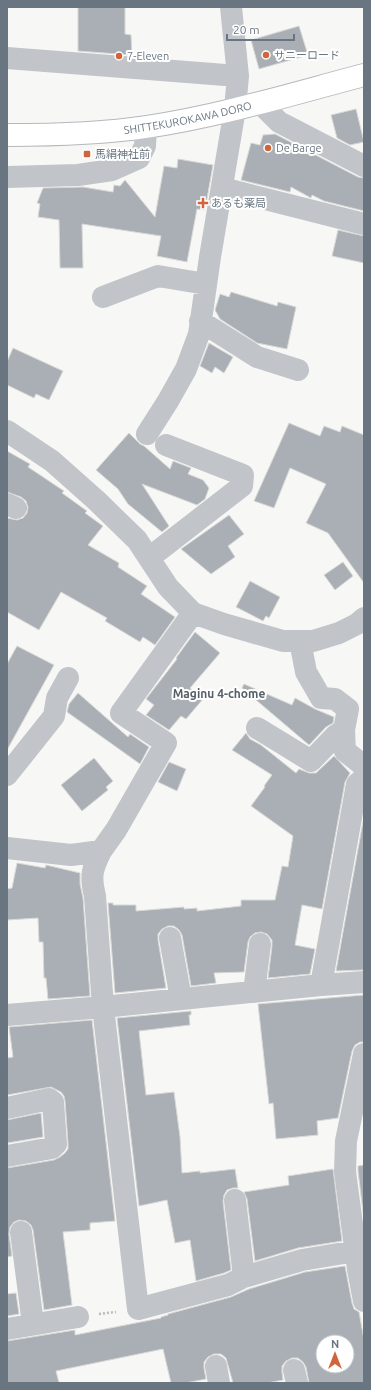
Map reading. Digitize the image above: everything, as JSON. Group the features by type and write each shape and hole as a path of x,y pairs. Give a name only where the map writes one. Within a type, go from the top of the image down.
{"main road":[{"name":"SHITTEKUROKAWA DORO","path":"7,135 48,135 146,127 235,109 364,75"}],"street":[{"path":"147,434 186,369 199,334 235,109 238,76 231,7"},
{"path":"7,58 238,76"},
{"path":"260,102 279,122 364,166"},
{"path":"7,177 78,175 112,170 139,158 145,146 146,127"},
{"path":"222,188 364,224"},
{"path":"103,297 158,276 206,284"},
{"path":"200,321 256,357 298,370"},
{"path":"7,430 52,461 97,501 137,540 168,587 193,613 224,624 283,641 313,641 339,633 357,624 364,618"},
{"path":"149,558 242,486 243,475 166,446"},
{"path":"193,613 121,713 166,743 116,830 101,850 94,866 91,883 95,896 102,1007 138,1309 228,1285 244,1277 302,1260 359,1263"},
{"path":"300,641 306,672 320,698 335,699 348,709 344,730 345,751 364,766"},
{"path":"7,775 54,716 57,698 68,678"},
{"path":"257,728 311,761 335,736 344,730"},
{"path":"320,985 357,784 364,778"},
{"path":"7,848 72,855 101,850"},
{"path":"170,938 181,999"},
{"path":"254,992 260,944"},
{"path":"7,1015 364,982"},
{"path":"364,1054 346,1141 345,1172 364,1301"},
{"path":"7,1108 49,1099 53,1102 56,1144 52,1148 7,1156"},
{"path":"235,1200 244,1277"},
{"path":"21,1232 32,1324"},
{"path":"7,1329 78,1316"}],"path":[{"path":"78,1316 138,1309"}],"building":[{"path":"78,7 125,7 125,34 131,35 132,55 78,51"},
{"path":"299,26 308,55 259,69 251,40"},
{"path":"356,109 364,142 350,145 337,138 331,115"},
{"path":"275,134 358,177 364,178 364,211 324,201 312,195 311,198 291,187 290,192 241,180 251,143 260,145 263,135"},
{"path":"178,159 213,165 205,210 197,209 187,262 157,256 161,236 82,224 83,268 60,268 59,220 38,217 40,204 37,203 43,188 83,187 113,192 114,185 120,186 125,180 155,217 164,166 177,168"},
{"path":"338,230 364,236 364,263 332,256"},
{"path":"231,292 277,306 278,302 296,307 287,349 257,343 220,319 215,310 220,294 229,297"},
{"path":"209,343 233,357 224,373 215,367 212,373 200,366"},
{"path":"13,348 63,371 49,400 36,394 34,398 7,385 7,362"},
{"path":"289,423 320,436 324,426 340,432 342,426 364,435 364,583 328,533 306,523 326,484 290,468 274,508 254,501"},
{"path":"129,433 170,469 173,461 191,468 188,474 203,480 209,488 205,499 197,505 142,484 169,526 162,532 128,504 118,489 96,470"},
{"path":"7,451 30,464 28,467 64,491 62,493 87,511 85,513 103,526 88,545 119,563 118,567 147,586 141,594 175,617 155,645 143,637 140,642 105,621 107,618 61,592 39,630 7,612 7,518 17,520 23,518 27,513 28,507 26,501 21,497 7,492"},
{"path":"229,515 244,534 228,546 235,557 211,574 181,549"},
{"path":"343,562 353,576 335,590 324,575"},
{"path":"250,581 280,597 269,618 266,616 263,621 236,607"},
{"path":"195,632 220,653 190,688 203,699 186,719 181,716 169,730 146,715 154,705 146,699 177,659 176,658"},
{"path":"17,646 54,665 7,750 7,664"},
{"path":"244,684 292,705 295,698 334,717 333,723 326,727 309,745 242,688"},
{"path":"78,693 128,737 130,734 149,747 140,764 67,712 69,704"},
{"path":"246,733 250,739 261,745 296,773 299,769 309,773 316,773 334,756 350,773 345,782 322,909 302,905 295,945 315,949 310,974 268,978 272,940 267,934 261,932 255,933 250,937 244,972 214,973 216,983 191,986 182,935 174,926 168,926 162,929 158,934 166,988 115,993 108,903 113,903 113,905 136,905 136,911 184,907 184,909 197,908 197,911 241,906 241,900 275,900 282,866 288,867 293,836 251,806 272,775 232,750"},
{"path":"94,758 113,781 106,787 108,790 82,811 61,785"},
{"path":"169,762 186,769 177,791 158,782"},
{"path":"364,816 364,970 336,971"},
{"path":"17,863 45,868 46,865 80,873 90,996 48,999 46,978 44,978 43,942 39,942 38,918 7,920 7,889 12,888"},
{"path":"364,995 364,1042 360,1042 355,1045 352,1051 338,1118 317,1121 318,1135 276,1139 273,1103 269,1104 258,1004"},
{"path":"191,1011 191,1015 189,1015 190,1025 139,1031 146,1095 174,1092 180,1137 182,1173 200,1171 200,1173 235,1169 238,1188 227,1190 223,1201 231,1270 196,1281 190,1240 175,1243 167,1200 139,1206 117,1018"},
{"path":"92,1020 115,1221 90,1223 90,1230 63,1232 72,1305 44,1310 33,1230 31,1225 26,1221 19,1220 14,1222 10,1227 9,1234 12,1256 7,1257 7,1168 54,1160 65,1153 68,1149 68,1143 65,1101 61,1092 51,1087 7,1095 7,1058 13,1057 9,1027"},
{"path":"41,1113 43,1137 7,1143 7,1120"},
{"path":"364,1165 364,1220 358,1166"},
{"path":"333,1169 342,1241 298,1248 255,1261 247,1199 244,1192 289,1185 288,1176"},
{"path":"345,1266 352,1303 354,1309 359,1312 364,1340 364,1383 309,1383 306,1367 303,1362 298,1358 292,1358 286,1361 282,1366 283,1380 267,1383 233,1383 226,1358 221,1354 214,1354 208,1357 204,1362 206,1379 185,1383 171,1383 163,1349 56,1371 59,1383 7,1383 7,1341 75,1330 75,1335 161,1318 168,1314 231,1297 249,1289 305,1272"},
{"path":"16,1293 19,1314 7,1316 7,1294"}],"place":[{"name":"サニーロード","path":"266,55"},
{"name":"7-Eleven","path":"119,56"},
{"name":"De Barge","path":"268,148"},
{"name":"馬絹神社前","path":"87,154"},
{"name":"あるも薬局","path":"203,203"}],"district":[{"name":"Maginu 4-chome","path":"219,693"}]}
